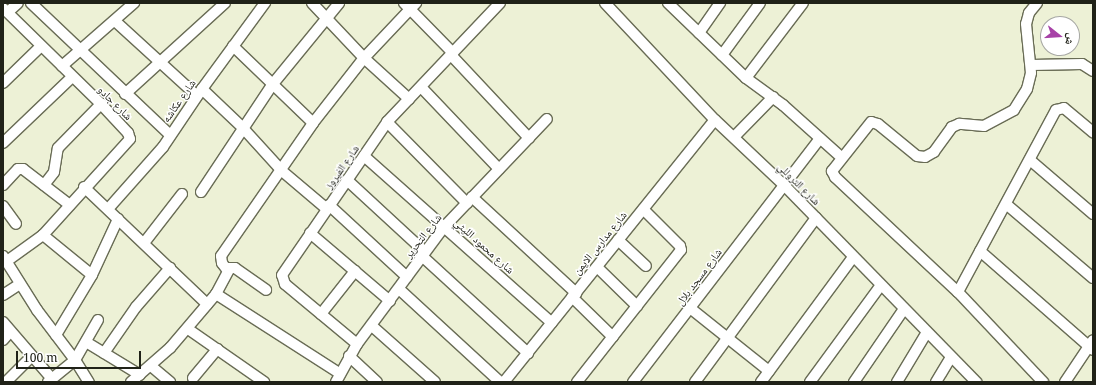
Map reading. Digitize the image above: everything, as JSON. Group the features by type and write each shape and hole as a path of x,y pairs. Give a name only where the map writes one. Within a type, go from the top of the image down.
{"street":[{"path":"5,10 18,3"},
{"path":"31,3 125,94 170,135"},
{"path":"62,66 134,3"},
{"path":"125,94 225,3"},
{"name":"شارع عكاشه","path":"108,209 154,158 199,92 265,3"},
{"path":"312,3 364,58 409,99"},
{"path":"201,192 242,127 272,85 326,17 339,3"},
{"name":"شارع الفيروز","path":"356,344 282,280 284,271 387,122 499,3"},
{"path":"668,3 679,7 699,33 746,78 773,97 841,157"},
{"path":"699,33 720,3"},
{"path":"722,55 760,3"},
{"path":"746,78 803,3"},
{"path":"1037,3 1029,13 1026,24 1031,65 1027,89 1014,110 984,126 959,124 952,128 930,156 917,156 873,122 841,157 832,171 835,177 958,292 1043,382"},
{"name":"شارع التروللي","path":"609,4 715,120 783,184 976,382"},
{"path":"266,290 235,268 227,268 222,263 220,256 282,171 313,123 364,58 410,5 452,54 529,138"},
{"name":"شارع جادو","path":"5,10 62,66 72,78 101,104 128,132 130,139 84,187 43,235 5,258"},
{"path":"115,21 160,63 242,127 282,171 328,207 407,277"},
{"path":"3,83 41,46"},
{"path":"233,46 313,123"},
{"path":"1031,65 1082,64 1093,71"},
{"path":"3,143 72,78"},
{"path":"421,87 499,169"},
{"path":"734,137 773,97"},
{"path":"44,185 54,172 58,148 101,104"},
{"path":"958,292 1056,110 1064,108 1093,132"},
{"name":"شارع التحرير","path":"337,378 356,344 372,326 444,227 547,120"},
{"name":"شارع مدارس الايمن","path":"505,381 715,120"},
{"path":"387,122 574,295 613,337"},
{"name":"شارع مسجد بلال","path":"633,382 783,184 820,138"},
{"name":"شارع محمود الليثي","path":"364,156 552,323"},
{"path":"1030,160 1093,214"},
{"path":"3,185 20,168 70,205"},
{"path":"347,180 528,353"},
{"path":"84,187 207,304"},
{"path":"144,243 182,194"},
{"path":"1006,204 1093,278"},
{"path":"3,206 16,224"},
{"path":"577,382 681,250 680,246 643,209"},
{"path":"695,382 729,339 816,218"},
{"path":"56,335 92,275 118,219"},
{"path":"310,233 390,301"},
{"path":"43,235 92,275"},
{"path":"618,240 646,266"},
{"path":"980,251 1092,345 1065,382"},
{"path":"761,382 853,257"},
{"path":"5,258 20,284 56,335 76,360 89,382"},
{"path":"597,267 637,306"},
{"path":"104,353 136,307 170,268"},
{"path":"131,382 151,366 188,328 216,294 227,274 227,268"},
{"path":"321,314 355,271"},
{"path":"3,295 20,284"},
{"path":"810,382 881,285"},
{"path":"399,289 505,381"},
{"path":"216,294 337,378"},
{"path":"690,308 769,371"},
{"path":"854,382 904,309"},
{"path":"3,322 50,381 76,360 98,320"},
{"path":"372,326 435,382"},
{"path":"188,328 264,382"},
{"path":"3,340 10,332"},
{"path":"897,382 927,332"},
{"path":"86,342 140,375"},
{"path":"193,378 217,349"},
{"path":"349,356 378,382"},
{"path":"936,382 951,356"},
{"path":"6,382 31,357"},
{"path":"151,366 170,382"}]}
